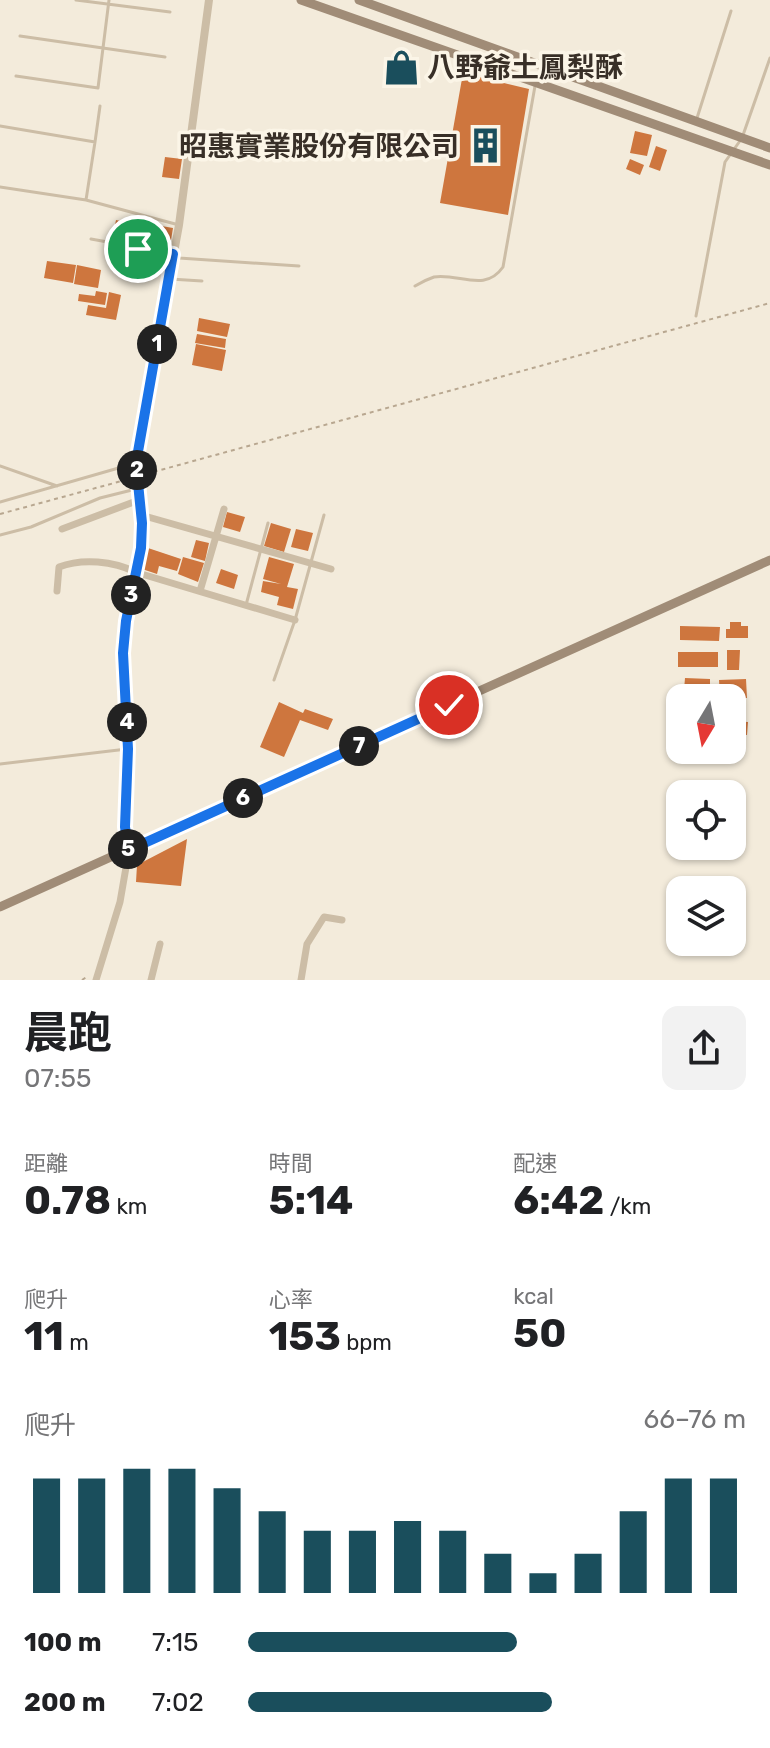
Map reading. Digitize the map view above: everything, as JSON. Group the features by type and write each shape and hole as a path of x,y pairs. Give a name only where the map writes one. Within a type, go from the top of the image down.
{"main road":[{"path":"301,0 770,165"},
{"path":"359,0 770,148"},
{"path":"0,907 770,560"}],"street":[{"path":"96,980 120,902 129,850 125,827 128,749 123,653 126,621 141,548 136,463 179,225 209,0"},
{"path":"62,529 139,500"},
{"path":"200,591 224,509"},
{"path":"141,515 331,569"},
{"path":"57,591 59,567 69,563 118,563 135,572 295,620"},
{"path":"301,980 307,944 324,917 342,920"},
{"path":"151,980 160,944"}],"lane":[{"path":"76,0 170,12"},
{"path":"16,76 98,88 109,2"},
{"path":"695,122 731,11"},
{"path":"20,36 165,57"},
{"path":"696,316 725,162 742,138 770,58"},
{"path":"415,286 434,277 486,281 497,276 503,267 536,82"},
{"path":"86,200 100,106"},
{"path":"0,126 95,142"},
{"path":"0,187 86,200 179,225"},
{"path":"91,239 173,254 179,258 299,266"},
{"path":"169,279 202,281"},
{"path":"0,502 136,463"},
{"path":"0,466 57,486"},
{"path":"0,535 31,527 100,498 139,488"},
{"path":"274,680 295,620 324,515"},
{"path":"246,605 268,523"},
{"path":"0,764 128,749"}],"path":[{"path":"0,514 770,303"}],"building":[{"name":"昭惠實業股份有限公司","path":"463,73 529,89 508,215 440,203"},
{"path":"635,131 652,135 647,156 630,153"},
{"path":"656,146 667,150 660,171 649,167"},
{"path":"165,157 182,159 179,179 162,177"},
{"path":"630,159 644,165 640,175 626,169"},
{"path":"116,220 129,223 124,242 112,239"},
{"path":"133,221 173,228 171,240 142,233 138,249 127,246"},
{"path":"140,260 159,264 157,276 144,274 146,268 139,266"},
{"path":"47,261 76,265 73,283 44,278"},
{"path":"77,265 101,270 98,288 74,284"},
{"path":"96,291 107,293 105,305 78,301 79,294 95,296"},
{"path":"109,292 121,295 116,320 86,315 88,305 106,308"},
{"path":"199,318 230,324 227,337 197,331"},
{"path":"197,334 226,339 225,348 195,343"},
{"path":"196,344 226,350 222,371 192,365"},
{"path":"227,512 245,517 240,532 223,527"},
{"path":"271,523 291,529 284,552 264,546"},
{"path":"296,529 313,533 308,551 291,547"},
{"path":"196,540 209,543 205,561 191,557"},
{"path":"148,548 181,559 177,571 159,566 157,574 142,569"},
{"path":"183,557 204,563 198,582 178,574"},
{"path":"269,557 294,564 287,587 298,589 293,609 277,605 279,597 261,592 263,581 281,584 263,579"},
{"path":"221,569 238,575 234,589 216,583"},
{"path":"730,622 748,626 748,638 726,638"},
{"path":"680,626 720,627 719,641 680,640"},
{"path":"727,650 740,650 739,670 727,670"},
{"path":"678,652 718,652 718,667 678,667"},
{"path":"685,678 710,679 710,684 684,684"},
{"path":"746,679 747,698 746,684 719,684 719,680"},
{"path":"279,702 303,713 305,709 333,719 328,730 300,720 284,757 260,747"},
{"path":"187,839 181,886 136,882 137,865"}],"place":[{"name":"八野爺土鳳梨酥","path":"401,67"},
{"name":"昭惠實業股份有限公司","path":"485,146"}],"route":[{"path":"138,249 173,254 136,463 142,523 141,548 126,621 123,653 128,749 125,827 129,850 449,705"}]}
